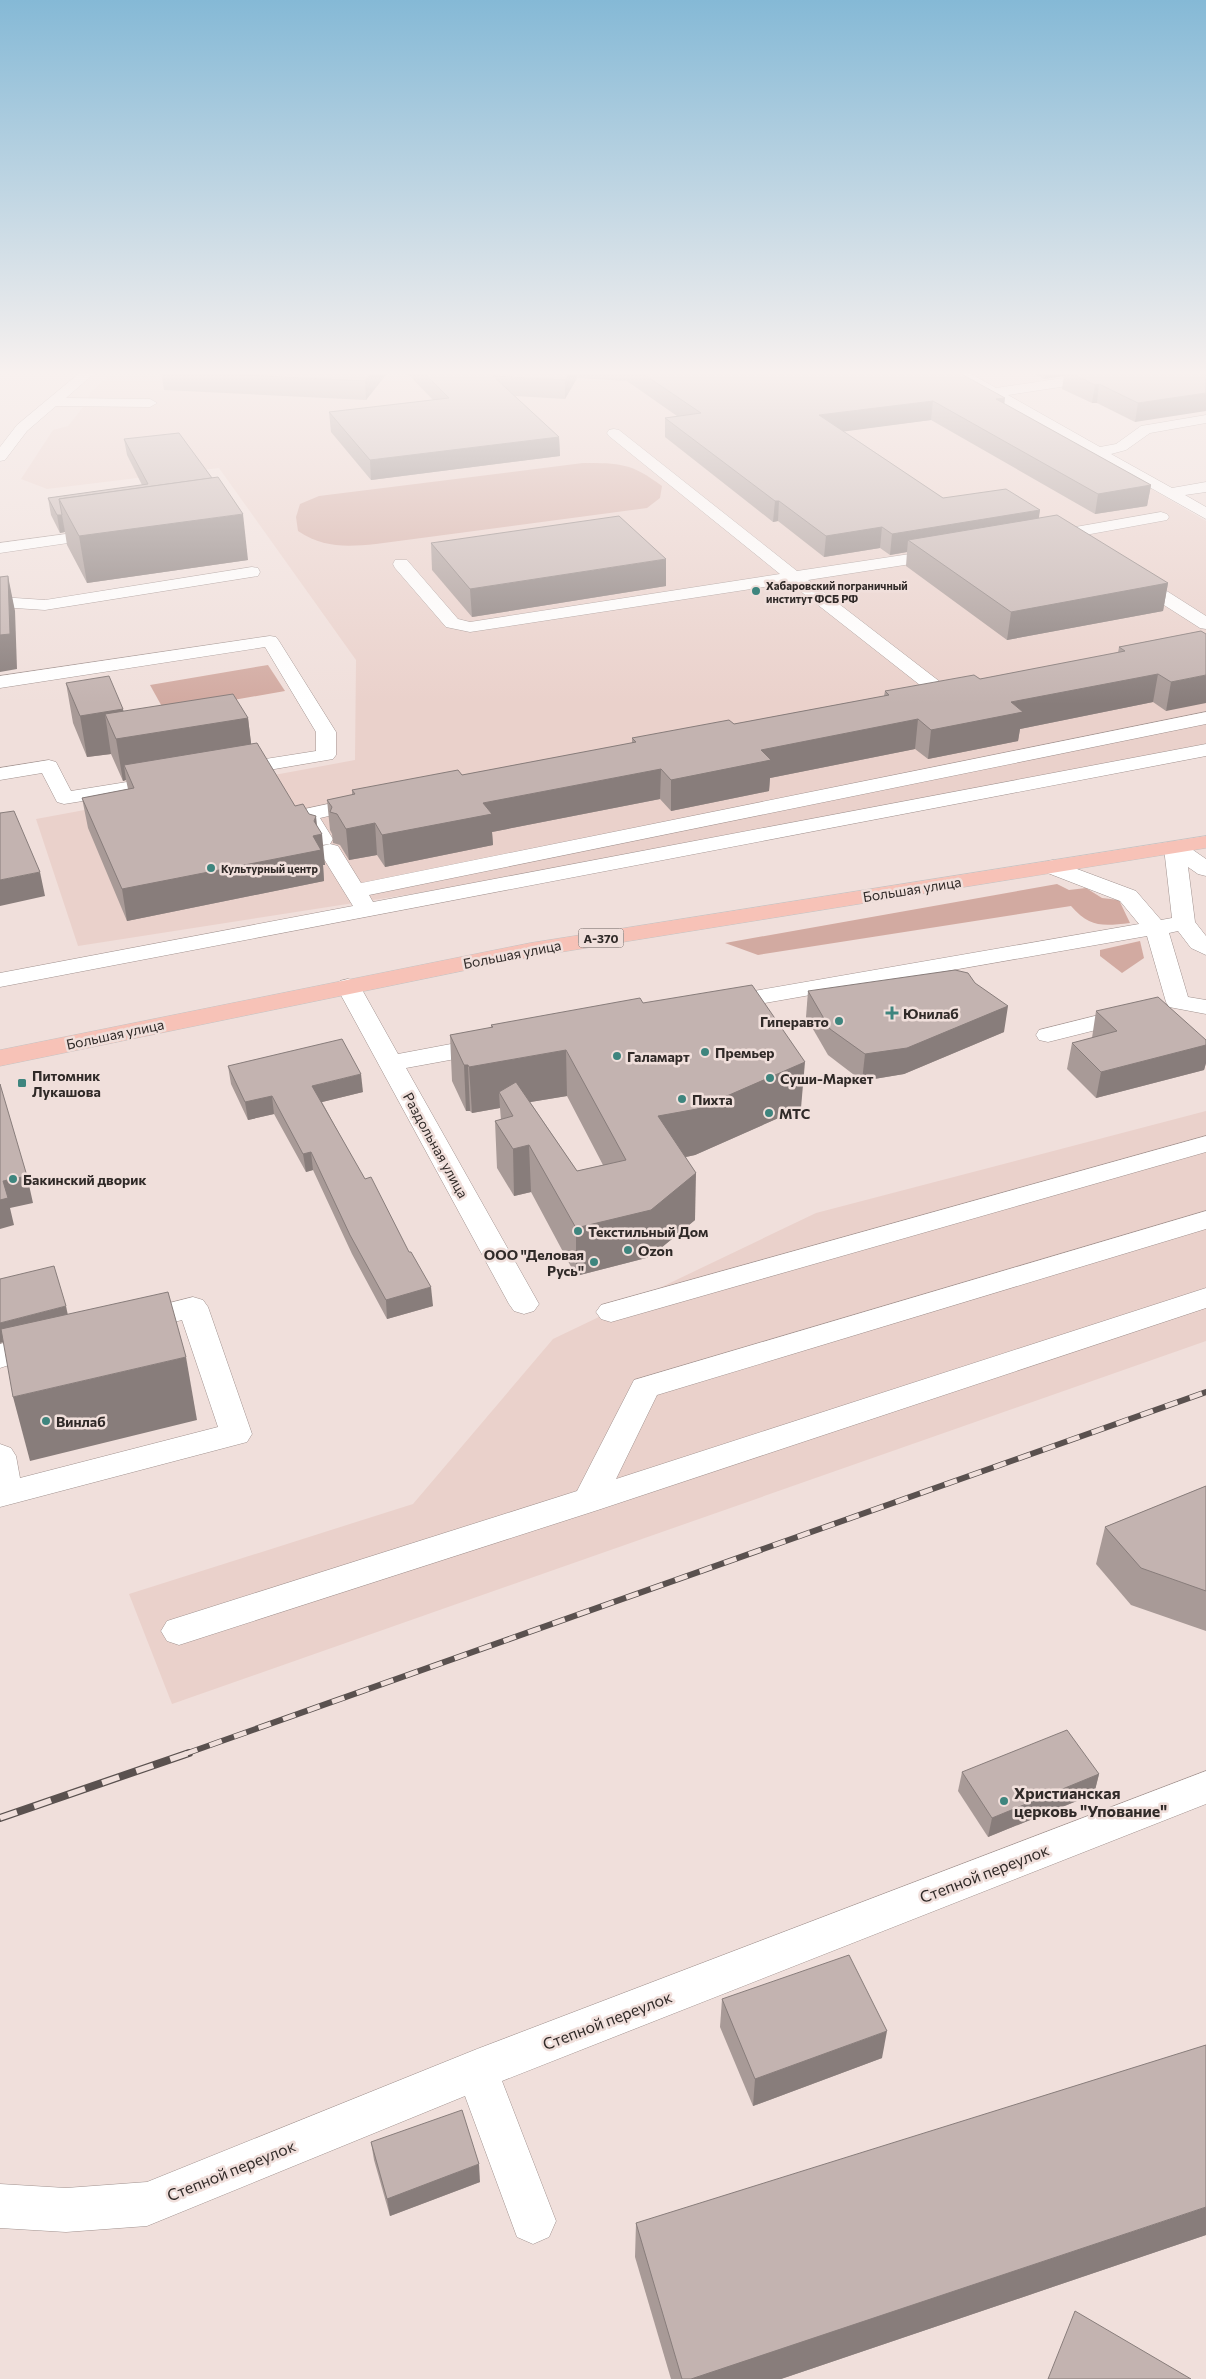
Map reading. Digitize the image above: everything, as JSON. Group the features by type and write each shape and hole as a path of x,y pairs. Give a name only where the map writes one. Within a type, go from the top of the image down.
{"highway":[{"name":"Большая улица","path":"0,1058 540,948 1206,842"}],"street":[{"path":"675,482 941,692"},
{"path":"1149,482 1206,514"},
{"path":"1170,494 1206,487"},
{"path":"1028,541 1161,517"},
{"path":"0,548 121,531"},
{"path":"1066,534 1083,545"},
{"path":"401,564 452,623 470,627 960,552"},
{"path":"1124,571 1206,624"},
{"path":"0,602 45,605 252,572"},
{"path":"0,682 270,642 326,732 326,755 219,773"},
{"path":"912,697 961,688"},
{"path":"354,891 1206,718"},
{"path":"0,980 1206,750"},
{"path":"0,774 49,766 64,798 180,779"},
{"path":"368,910 354,891 307,814 385,798"},
{"path":"1176,848 1206,869"},
{"path":"1176,848 1184,924 1199,943 1206,948"},
{"path":"1053,867 1128,896 1156,929 1163,1006"},
{"path":"698,1008 1184,924"},
{"name":"Раздольная улица","path":"348,986 524,1304"},
{"path":"1048,1035 1163,1006 1206,1006"},
{"path":"390,1063 506,1042"},
{"path":"610,1312 1206,1144"},
{"path":"589,1500 645,1388 1206,1220"},
{"path":"179,1631 589,1500 1206,1298"},
{"path":"0,1456 3,1494 236,1434 193,1307 108,1328"},
{"path":"0,1357 6,1353 71,1337"},
{"name":"Степной переулок","path":"0,2206 66,2210 147,2204 476,2070 1206,1787"},
{"path":"476,2070 533,2220"}],"shaded area":[{"name":"Хабаровский пограничный институт ФСБ РФ","path":"29,482 104,482 47,489"},
{"name":"Хабаровский пограничный институт ФСБ РФ","path":"229,482 1139,482 1206,521 1206,744 566,870 78,946 36,819 355,760 356,660"},
{"path":"431,482 657,482 662,486 660,498 647,508 376,544 345,546 317,541 298,531 296,517 300,504 319,496"},
{"path":"268,665 285,691 165,712 150,685"},
{"path":"1057,884 1069,890 1086,888 1102,898 1119,900 1130,923 1104,925 1091,922 1071,906 758,955 725,943"},
{"path":"1140,941 1144,958 1122,973 1100,956 1100,950"},
{"path":"1206,1111 1206,1341 172,1704 129,1594 413,1504 553,1339 816,1213"}],"building":[{"path":"147,482 183,482 59,499 62,515 57,515 48,498 148,484"},
{"path":"182,482 221,482 243,514 79,536 59,499"},
{"path":"750,482 919,482 943,498 1006,489 1040,510 892,534 882,527 826,536 779,501 775,501"},
{"path":"1077,482 1146,482 1151,485 1098,494"},
{"path":"1057,515 1168,583 1011,612 908,540"},
{"path":"619,516 666,559 470,589 431,543"},
{"path":"8,576 10,634 0,635 0,577"},
{"path":"1201,631 1206,634 1206,675 1171,682 1158,674 1011,702 1023,712 931,730 918,719 761,750 771,760 671,780 661,769 483,803 492,814 382,835 375,823 346,829 337,814 330,812 332,807 327,800 355,794 352,790 458,770 462,775 636,742 632,738 729,720 734,724 889,695 885,691 974,675 980,679 1125,651 1119,647"},
{"path":"109,676 123,709 80,716 66,683"},
{"path":"233,694 248,718 116,739 105,714"},
{"path":"257,743 295,806 303,804 309,814 316,816 314,821 322,834 313,836 321,850 122,889 82,798 134,788 124,765"},
{"path":"14,811 40,872 0,880 0,813"},
{"path":"955,970 968,973 975,983 1008,1006 907,1048 865,1054 830,1029 808,991"},
{"path":"752,985 805,1062 697,1109 658,1116 696,1173 651,1210 576,1228 529,1145 513,1149 495,1121 513,1116 499,1092 516,1082 577,1171 626,1160 566,1050 469,1067 464,1065 450,1035 493,1027 491,1025 640,998 643,1003"},
{"path":"1158,997 1206,1040 1206,1045 1101,1072 1072,1043 1117,1031 1096,1011"},
{"path":"342,1039 361,1074 312,1086 365,1179 371,1177 409,1252 411,1252 431,1287 386,1300 350,1235 311,1152 303,1154 272,1096 245,1102 228,1066"},
{"path":"0,1084 27,1176 3,1181 8,1198 0,1200"},
{"path":"54,1266 66,1306 0,1323 0,1279"},
{"path":"168,1292 186,1357 13,1397 1,1329"},
{"path":"1206,1486 1206,1591 1141,1568 1105,1527"},
{"path":"1067,1730 1099,1774 992,1818 962,1772"},
{"path":"849,1955 887,2031 755,2079 722,1999"},
{"path":"1206,2045 1206,2207 691,2379 682,2379 636,2223"},
{"path":"462,2110 479,2164 387,2199 371,2142"},
{"path":"1075,2311 1191,2379 1048,2379"}],"railway":[{"path":"185,1754 1206,1392"},
{"path":"0,1818 189,1753"}],"place":[{"name":"Хабаровский пограничный институт ФСБ РФ","path":"756,591"},
{"name":"Культурный центр","path":"211,868"},
{"name":"Юнилаб","path":"892,1013"},
{"name":"Гиперавто","path":"839,1021"},
{"name":"Премьер","path":"705,1052"},
{"name":"Галамарт","path":"617,1056"},
{"name":"Суши-Маркет","path":"770,1078"},
{"name":"Питомник Лукашова","path":"22,1083"},
{"name":"Пихта","path":"682,1099"},
{"name":"МТС","path":"769,1113"},
{"name":"Бакинский дворик","path":"13,1179"},
{"name":"Текстильный Дом","path":"578,1231"},
{"name":"Ozon","path":"628,1250"},
{"name":"ООО \"Деловая Русь\"","path":"594,1262"},
{"name":"Винлаб","path":"46,1421"},
{"name":"Христианская церковь \"Упование\"","path":"1004,1801"}]}
